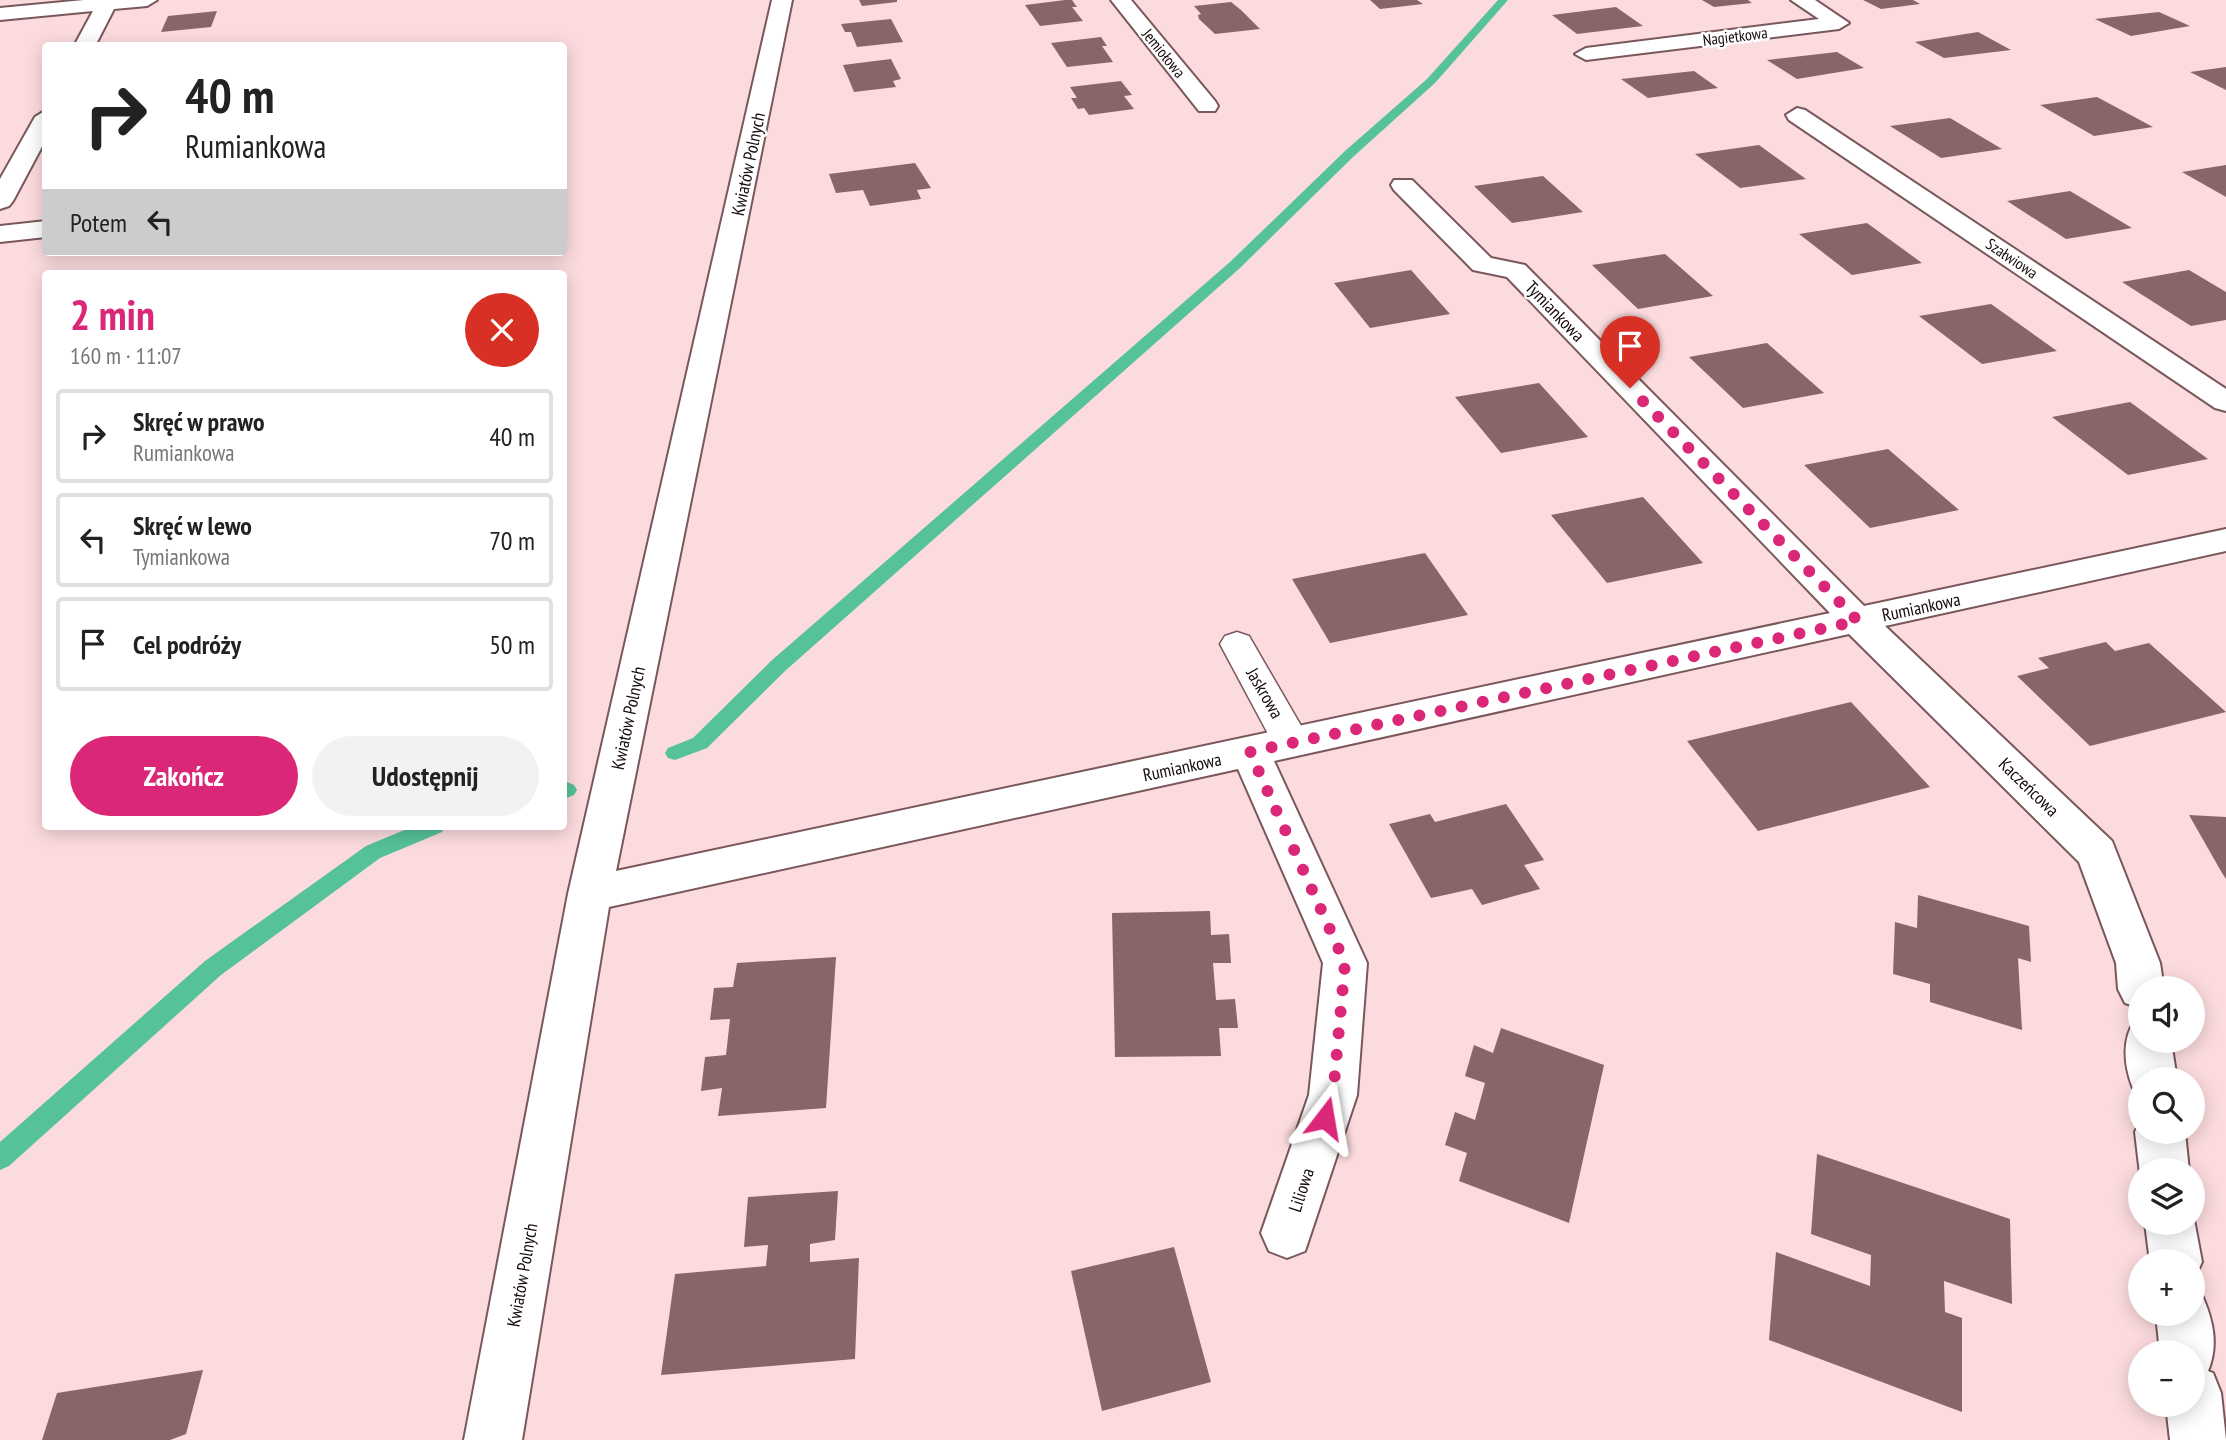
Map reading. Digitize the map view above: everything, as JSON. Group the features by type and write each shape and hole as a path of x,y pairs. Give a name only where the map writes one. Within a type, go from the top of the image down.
{"street":[{"path":"0,14 147,0"},
{"name":"Kwiatów Polnych","path":"493,1440 590,894 782,0"},
{"name":"Jemiołowa","path":"1121,0 1207,106"},
{"name":"Nagietkowa","path":"1586,54 1839,23 1801,0"},
{"path":"86,42 108,2"},
{"name":"Szałwiowa","path":"1797,115 2226,402"},
{"path":"0,201 42,124"},
{"name":"Tymiankowa","path":"1403,185 1482,264 1516,271 1858,621"},
{"path":"0,234 42,229"},
{"name":"Rumiankowa","path":"590,894 2226,540"},
{"name":"Kaczeńcowa","path":"1858,621 2097,853 2138,963 2140,976"},
{"name":"Liliowa","path":"1250,752 1345,963 1333,1095 1287,1233"},
{"path":"2196,1417 2199,1440"}],"lane":[{"name":"Jaskrowa","path":"1237,644 1292,743"}],"building":[{"path":"859,0 897,0 897,2 862,6"},
{"path":"1072,0 1077,7 1072,7 1083,21 1040,26 1025,5"},
{"path":"1370,0 1417,0 1423,4 1380,9"},
{"path":"1702,0 1748,0 1752,3 1714,7"},
{"path":"1863,0 1913,0 1920,4 1881,9"},
{"path":"1231,2 1260,29 1215,34 1199,19 1198,15 1201,14 1194,6"},
{"path":"1616,7 1643,26 1577,34 1552,15"},
{"path":"217,11 211,27 161,32 168,16"},
{"path":"2159,12 2190,26 2131,36 2095,19"},
{"path":"891,19 903,42 857,47 851,32 845,32 841,24"},
{"path":"1978,32 2011,50 1944,58 1915,42"},
{"path":"1101,37 1107,46 1102,46 1113,62 1067,67 1051,43"},
{"path":"1837,52 1864,68 1797,79 1767,60"},
{"path":"891,59 901,79 893,81 896,87 854,92 843,65"},
{"path":"2226,67 2226,90 2190,72"},
{"path":"1694,71 1718,88 1648,98 1621,79"},
{"path":"1121,81 1132,95 1124,96 1134,109 1089,115 1084,108 1078,109 1071,98 1077,98 1070,87"},
{"path":"2097,97 2153,127 2094,136 2040,105"},
{"path":"1950,118 2002,149 1941,158 1890,126"},
{"path":"1759,145 1806,179 1740,188 1695,154"},
{"path":"915,163 931,188 917,190 921,199 870,206 863,190 836,193 829,174"},
{"path":"2226,165 2226,197 2182,172"},
{"path":"1543,176 1583,212 1512,223 1474,186"},
{"path":"2070,191 2132,228 2066,239 2007,201"},
{"path":"1867,223 1922,263 1852,275 1799,234"},
{"path":"1665,254 1713,296 1638,309 1592,265"},
{"path":"1411,270 1450,314 1370,328 1334,283"},
{"path":"2189,270 2226,292 2226,320 2191,326 2122,282"},
{"path":"1991,304 2057,351 1982,364 1919,316"},
{"path":"1767,343 1824,393 1743,408 1689,357"},
{"path":"1539,383 1588,437 1501,453 1455,397"},
{"path":"2130,402 2208,459 2128,475 2052,417"},
{"path":"1888,449 1959,510 1870,528 1804,465"},
{"path":"1643,497 1703,563 1607,583 1551,515"},
{"path":"1425,553 1468,615 1330,643 1292,579"},
{"path":"2106,642 2115,651 2149,643 2226,712 2090,746 2017,676 2049,668 2038,658"},
{"path":"1851,702 1930,787 1758,831 1687,741"},
{"path":"1506,804 1544,860 1524,865 1540,889 1482,905 1472,889 1431,898 1389,824 1430,814 1435,822"},
{"path":"2189,815 2226,817 2226,879 2222,873"},
{"path":"1918,895 2029,926 2031,962 2018,958 2022,1030 1930,1002 1930,984 1893,974 1895,922 1917,928"},
{"path":"1210,911 1211,935 1229,934 1231,963 1213,963 1216,1000 1235,999 1238,1028 1219,1028 1221,1056 1115,1057 1112,913"},
{"path":"836,957 826,1108 718,1116 722,1088 701,1091 705,1057 726,1055 730,1019 710,1020 714,988 733,987 737,963"},
{"path":"1501,1028 1604,1065 1569,1223 1459,1181 1467,1153 1445,1145 1455,1112 1475,1120 1485,1083 1465,1076 1474,1045 1493,1053"},
{"path":"1817,1154 2010,1219 2012,1304 1944,1281 1945,1312 1962,1318 1962,1412 1769,1340 1776,1252 1870,1286 1871,1255 1811,1234"},
{"path":"838,1191 835,1240 810,1244 810,1262 859,1258 855,1359 661,1375 675,1274 766,1266 768,1245 744,1247 748,1197"},
{"path":"1174,1247 1211,1382 1102,1411 1071,1271"},
{"path":"203,1370 186,1434 170,1440 42,1440 57,1393"}],"waterway":[{"path":"675,753 700,743 778,666 1235,265 1349,154 1431,81 1503,0"},
{"path":"0,1158 213,968 373,852 425,830"}],"route":[{"path":"1325,1118 1333,1095 1345,963 1250,752 1858,621 1630,388"}]}
